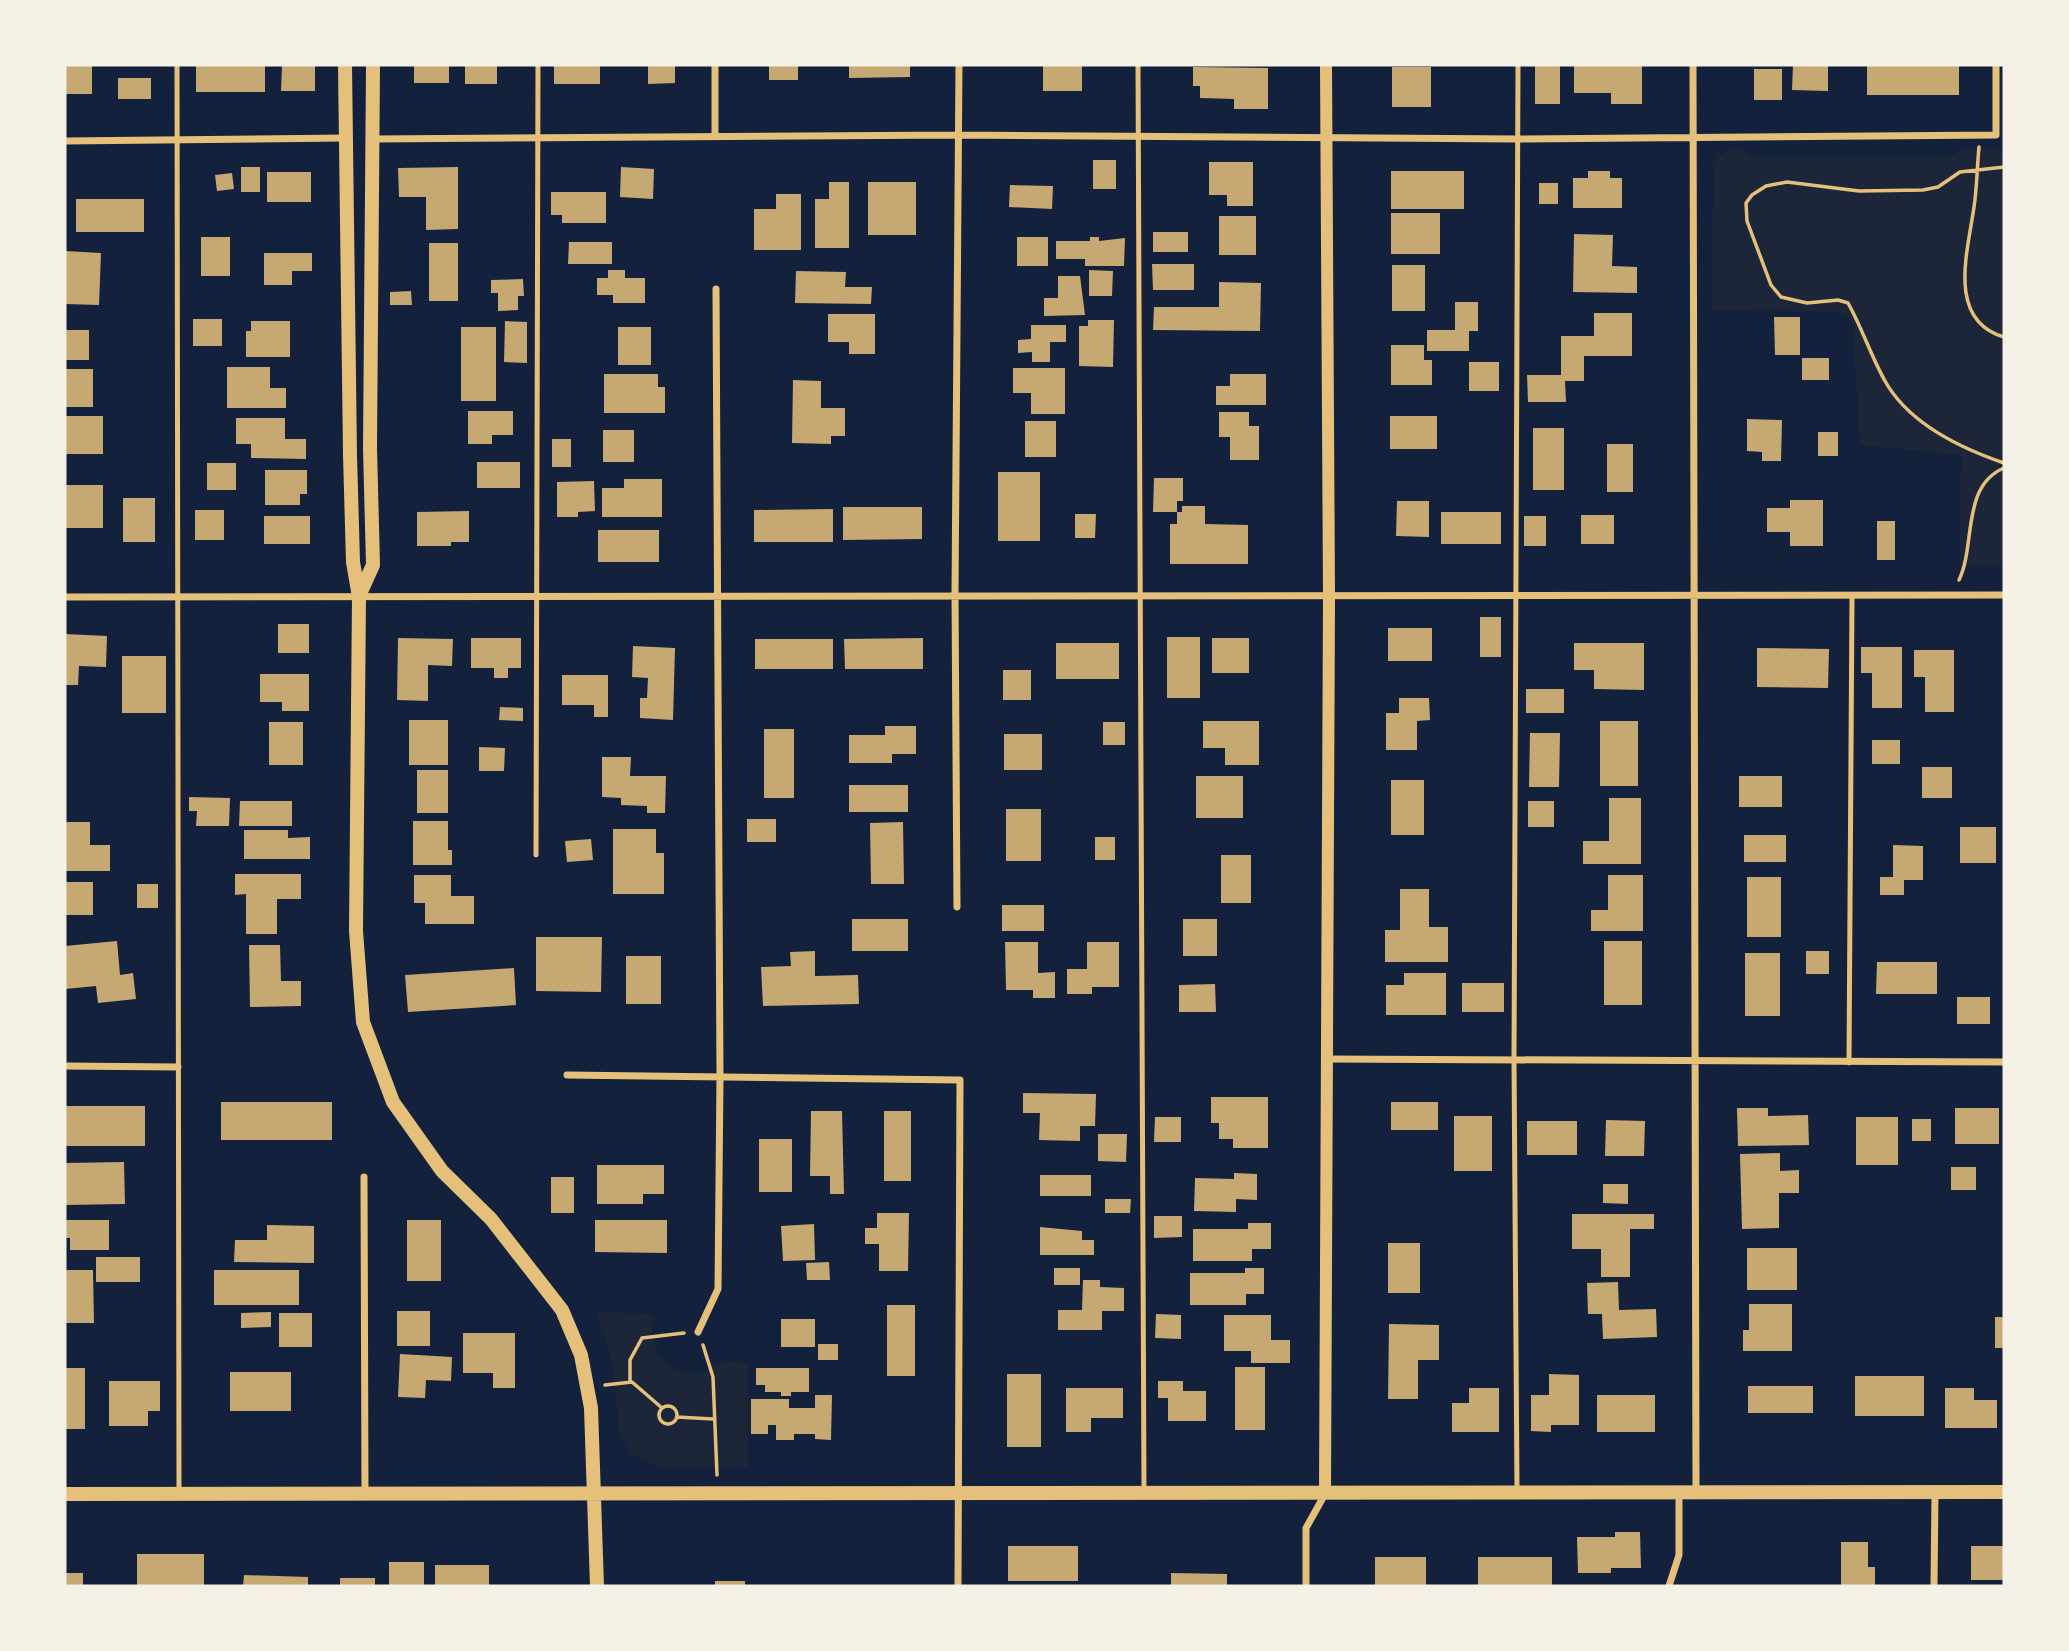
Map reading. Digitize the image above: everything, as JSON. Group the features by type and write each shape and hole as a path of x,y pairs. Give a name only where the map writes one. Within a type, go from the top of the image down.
{"main road":[{"path":"345,65 350,455 353,562 359,597 356,931 363,1022 393,1102 442,1171 491,1219 562,1310 581,1355 591,1408 597,1586"},
{"path":"359,597 373,565 370,448 373,65"},
{"path":"65,1494 2004,1492"}],"street":[{"path":"715,65 715,136"},
{"path":"957,906 955,594 959,65"},
{"path":"1306,1586 1306,1528 1325,1492 1329,597 1326,65"},
{"path":"1693,65 1696,1493"},
{"path":"373,139 958,135 1518,139 1996,135 1996,65"},
{"path":"65,141 345,138"},
{"path":"698,1332 718,1289 720,1077 716,289"},
{"path":"65,597 2004,595"},
{"path":"1327,1059 2004,1062"},
{"path":"65,1066 178,1067"},
{"path":"567,1074 960,1080 958,1586"},
{"path":"364,1177 365,1494"},
{"path":"1669,1586 1679,1555 1679,1493"},
{"path":"1934,1586 1935,1493"}],"lane":[{"path":"177,65 180,596 179,1494"},
{"path":"536,855 538,65"},
{"path":"1138,65 1144,1493"},
{"path":"1517,1492 1514,1060 1518,65"},
{"path":"1849,1063 1852,597"}],"path":[{"path":"1980,134 1964,281 1969,307 1979,322 1991,333 2004,337"},
{"path":"2004,167 1960,172 1938,187 1923,190 1859,191 1787,182 1766,186 1752,195 1745,214 1771,285 1781,297 1807,303 1839,300 1847,303 1887,385 1913,416 1973,453 2004,466"},
{"path":"1952,595 1966,566 1973,506 1992,473 2004,466"},
{"path":"630,1381 630,1360 642,1338 698,1332 713,1377 718,1493"},
{"path":"587,1388 630,1381 662,1408 675,1408 677,1417"},
{"path":"662,1408 659,1418 666,1424 675,1421 677,1417"},
{"path":"677,1417 713,1419"}],"shaded area":[{"path":"1730,149 1741,149 1753,157 1949,157 1963,149 2004,149 2004,565 1959,565 1961,455 1860,445 1852,320 1834,312 1712,310 1713,167 1719,156"},
{"path":"597,1312 654,1314 652,1325 656,1347 661,1357 676,1370 699,1373 723,1363 748,1363 748,1467 657,1467 632,1454 619,1430 612,1361"}],"building":[{"path":"65,65 92,65 92,94 65,94"},
{"path":"196,65 265,65 265,92 196,92"},
{"path":"282,65 315,65 315,91 281,91"},
{"path":"414,65 449,65 449,83 414,83"},
{"path":"465,65 497,65 497,84 465,84"},
{"path":"554,65 600,65 600,84 554,84"},
{"path":"648,65 675,65 675,83 648,84"},
{"path":"769,65 798,65 798,80 769,80"},
{"path":"849,65 910,65 910,77 849,78"},
{"path":"1043,65 1082,65 1082,91 1043,91"},
{"path":"1535,65 1560,65 1560,104 1535,104"},
{"path":"1574,65 1642,65 1642,104 1611,104 1611,93 1574,93"},
{"path":"1793,65 1828,65 1828,91 1792,90"},
{"path":"1867,65 1959,65 1959,95 1867,95"},
{"path":"1193,67 1268,68 1268,109 1234,109 1234,99 1200,98 1200,86 1193,86"},
{"path":"1392,67 1431,67 1431,107 1392,107"},
{"path":"1754,69 1782,69 1782,100 1754,100"},
{"path":"118,78 151,78 151,99 118,99"},
{"path":"1093,160 1116,160 1116,189 1093,189"},
{"path":"1209,162 1253,162 1253,206 1227,206 1227,195 1209,195"},
{"path":"241,167 260,167 260,192 241,192"},
{"path":"458,167 458,229 426,230 426,197 399,197 398,168"},
{"path":"621,167 654,169 653,199 620,197"},
{"path":"1391,171 1464,171 1464,209 1391,209"},
{"path":"1588,171 1610,171 1610,178 1622,178 1622,208 1573,208 1573,178 1588,178"},
{"path":"267,172 311,172 311,202 267,202"},
{"path":"232,173 234,189 217,191 215,175"},
{"path":"829,182 849,182 849,248 815,248 815,199 829,199"},
{"path":"868,182 916,182 916,235 868,235"},
{"path":"1539,183 1558,183 1558,204 1539,204"},
{"path":"1010,185 1053,186 1052,209 1009,207"},
{"path":"551,192 606,192 606,223 562,223 562,215 551,215"},
{"path":"776,194 801,194 801,250 754,250 754,209 776,209"},
{"path":"76,199 144,199 144,232 76,232"},
{"path":"1391,213 1440,213 1440,254 1391,254"},
{"path":"1219,216 1256,216 1256,255 1219,255"},
{"path":"1153,232 1188,232 1188,252 1153,252"},
{"path":"1574,234 1613,235 1612,266 1637,267 1637,293 1573,292"},
{"path":"201,237 230,237 230,276 201,276"},
{"path":"1017,237 1048,237 1048,266 1017,266"},
{"path":"1090,237 1099,237 1099,241 1125,238 1124,266 1085,266 1085,259 1056,259 1056,241 1090,241"},
{"path":"569,242 612,242 612,264 568,264"},
{"path":"429,243 458,243 458,301 429,301"},
{"path":"65,251 101,253 99,305 65,304"},
{"path":"264,253 312,253 312,271 292,271 292,285 264,285"},
{"path":"1152,264 1194,264 1194,290 1153,290"},
{"path":"1392,265 1425,265 1425,311 1392,311"},
{"path":"608,270 625,270 625,278 645,278 645,303 613,303 613,295 597,295 597,278 608,278"},
{"path":"1089,270 1113,271 1112,296 1089,296"},
{"path":"796,271 846,272 845,287 872,287 871,304 795,303"},
{"path":"1058,276 1080,276 1085,315 1044,316 1044,298 1058,298"},
{"path":"523,279 524,296 518,296 518,310 498,311 498,293 491,293 491,280"},
{"path":"1219,282 1261,283 1260,331 1153,330 1154,307 1219,307"},
{"path":"411,291 412,305 390,305 390,292"},
{"path":"1455,302 1478,302 1478,331 1469,331 1469,351 1427,351 1427,330 1455,330"},
{"path":"1594,313 1632,313 1632,356 1584,356 1584,381 1565,381 1566,402 1528,402 1527,375 1561,375 1561,336 1594,336"},
{"path":"828,314 875,314 875,354 849,354 849,342 828,342"},
{"path":"1774,317 1800,317 1800,355 1775,355"},
{"path":"193,319 222,319 222,346 193,346"},
{"path":"1088,320 1114,320 1113,367 1079,366 1079,326 1088,326"},
{"path":"251,321 290,321 290,357 246,357 246,331 251,331"},
{"path":"505,321 527,322 527,363 504,362"},
{"path":"1031,325 1066,325 1066,342 1050,342 1050,362 1032,362 1032,352 1018,353 1018,340 1031,339"},
{"path":"461,327 496,327 496,401 461,401"},
{"path":"618,327 651,327 651,365 618,365"},
{"path":"65,330 89,330 89,360 65,360"},
{"path":"1391,345 1424,345 1424,360 1432,360 1432,385 1391,385"},
{"path":"1802,358 1829,358 1829,380 1802,380"},
{"path":"1469,362 1499,362 1499,391 1469,391"},
{"path":"227,367 270,367 270,388 286,388 286,408 227,408"},
{"path":"1013,368 1065,368 1065,414 1031,414 1031,393 1013,393"},
{"path":"65,369 93,369 93,407 65,407"},
{"path":"604,374 658,374 658,387 665,387 665,413 604,413"},
{"path":"1230,374 1266,374 1266,405 1216,405 1216,386 1230,386"},
{"path":"793,380 821,381 821,408 845,408 845,436 831,436 831,444 792,443"},
{"path":"468,411 513,411 513,435 492,435 492,444 468,444"},
{"path":"1219,412 1249,412 1249,426 1259,426 1259,460 1230,460 1230,437 1219,437"},
{"path":"65,416 103,416 103,454 65,454"},
{"path":"1390,416 1437,416 1437,449 1390,449"},
{"path":"236,418 285,418 285,439 306,439 306,459 251,458 251,444 236,444"},
{"path":"1747,419 1782,420 1781,461 1762,461 1762,452 1747,451"},
{"path":"1025,421 1056,421 1056,457 1025,457"},
{"path":"1533,428 1564,428 1564,490 1533,490"},
{"path":"603,430 634,430 634,462 603,462"},
{"path":"1818,432 1838,432 1838,456 1818,456"},
{"path":"552,439 571,439 571,467 552,467"},
{"path":"1607,444 1633,444 1633,492 1607,492"},
{"path":"477,462 520,462 520,488 477,488"},
{"path":"207,463 236,463 236,490 207,490"},
{"path":"265,470 307,470 307,494 300,494 300,505 265,505"},
{"path":"998,472 1040,472 1040,541 998,541"},
{"path":"1154,478 1183,478 1183,501 1177,501 1177,512 1153,512"},
{"path":"624,479 662,479 662,517 602,517 602,488 624,488"},
{"path":"594,481 595,511 578,512 578,517 557,517 557,482"},
{"path":"65,485 103,485 103,528 65,528"},
{"path":"123,498 155,498 155,542 123,542"},
{"path":"1790,500 1823,500 1823,546 1790,546 1790,532 1767,532 1767,508 1790,508"},
{"path":"1397,501 1429,501 1429,537 1396,536"},
{"path":"1182,506 1205,506 1205,524 1248,525 1248,564 1170,564 1170,524 1177,524 1177,512 1182,512"},
{"path":"843,507 922,507 922,539 843,540"},
{"path":"833,509 833,542 754,542 754,510"},
{"path":"195,510 224,510 224,540 195,540"},
{"path":"469,511 469,542 451,542 451,546 417,546 417,512"},
{"path":"1441,512 1501,512 1501,544 1441,544"},
{"path":"1075,514 1096,514 1095,538 1075,538"},
{"path":"1581,515 1614,515 1614,544 1581,544"},
{"path":"264,516 310,516 310,544 264,544"},
{"path":"1524,516 1546,516 1546,546 1524,546"},
{"path":"1877,521 1895,521 1895,560 1877,560"},
{"path":"598,530 659,530 659,562 598,562"},
{"path":"1480,617 1501,617 1501,657 1480,657"},
{"path":"278,624 309,624 309,653 278,653"},
{"path":"1388,628 1432,628 1432,661 1388,661"},
{"path":"65,634 107,636 106,667 79,666 78,685 65,685"},
{"path":"1167,637 1200,637 1200,698 1167,698"},
{"path":"398,638 453,639 452,666 428,665 428,701 397,700"},
{"path":"471,638 521,638 521,668 508,668 508,678 494,678 494,668 471,668"},
{"path":"923,638 923,669 845,669 844,639"},
{"path":"1212,638 1249,638 1249,673 1212,673"},
{"path":"755,639 833,639 833,669 755,669"},
{"path":"1056,643 1119,643 1119,679 1056,679"},
{"path":"1574,643 1644,643 1644,690 1594,689 1594,670 1574,670"},
{"path":"633,646 675,648 673,720 640,718 640,698 647,698 648,678 632,677"},
{"path":"1861,647 1902,647 1902,708 1872,708 1872,673 1861,673"},
{"path":"1757,648 1829,649 1828,688 1757,687"},
{"path":"1914,650 1954,650 1954,712 1925,712 1925,677 1914,677"},
{"path":"122,656 166,656 166,713 122,713"},
{"path":"1003,670 1031,670 1031,700 1003,700"},
{"path":"260,674 309,674 309,711 282,711 282,702 260,702"},
{"path":"562,675 608,675 608,717 594,717 594,705 562,705"},
{"path":"1526,689 1564,689 1564,713 1526,713"},
{"path":"1399,698 1429,698 1430,720 1417,721 1417,750 1386,750 1386,713 1399,713"},
{"path":"500,707 523,708 523,721 499,720"},
{"path":"409,720 448,720 448,765 409,765"},
{"path":"1203,721 1259,721 1259,765 1225,765 1225,748 1203,748"},
{"path":"1600,721 1638,721 1638,786 1600,786"},
{"path":"269,722 303,722 303,765 269,765"},
{"path":"1103,722 1125,722 1125,745 1103,745"},
{"path":"885,726 916,726 916,754 892,754 892,763 849,763 849,735 885,735"},
{"path":"764,729 794,729 794,798 764,798"},
{"path":"1530,733 1560,733 1559,787 1529,787"},
{"path":"1004,734 1042,734 1042,770 1004,770"},
{"path":"1872,740 1900,740 1900,764 1872,764"},
{"path":"479,747 505,748 504,771 479,771"},
{"path":"602,757 631,757 630,776 666,776 665,813 647,813 647,806 621,805 621,798 602,797"},
{"path":"1922,767 1952,767 1952,798 1922,798"},
{"path":"417,770 448,770 448,813 417,813"},
{"path":"1196,776 1243,776 1243,818 1196,818"},
{"path":"1739,776 1782,776 1782,807 1739,807"},
{"path":"1391,780 1424,780 1424,835 1391,835"},
{"path":"849,785 908,785 908,812 849,812"},
{"path":"189,797 230,798 229,826 196,826 197,811 189,811"},
{"path":"1609,798 1641,798 1641,864 1583,864 1583,841 1609,841"},
{"path":"240,801 292,801 292,826 239,826"},
{"path":"1528,801 1554,801 1554,827 1528,827"},
{"path":"1006,809 1041,809 1041,861 1006,861"},
{"path":"747,819 776,819 776,842 747,842"},
{"path":"413,821 448,821 448,850 452,850 452,865 413,865"},
{"path":"65,822 90,822 90,845 110,845 110,871 65,871"},
{"path":"903,822 904,884 871,884 870,823"},
{"path":"1960,827 1996,827 1996,863 1960,863"},
{"path":"613,829 656,829 656,853 664,853 664,894 613,894"},
{"path":"244,830 288,830 288,838 310,837 310,859 244,859"},
{"path":"1744,835 1786,835 1786,862 1744,862"},
{"path":"1095,837 1115,837 1115,860 1095,860"},
{"path":"591,839 593,860 567,862 565,841"},
{"path":"1893,845 1923,846 1923,880 1904,880 1904,895 1880,895 1880,877 1893,877"},
{"path":"1221,855 1251,855 1251,903 1221,903"},
{"path":"235,874 301,874 301,899 277,899 277,934 246,934 246,894 235,895"},
{"path":"414,875 451,875 451,896 474,896 474,924 425,924 425,903 414,903"},
{"path":"1608,875 1643,875 1643,931 1591,931 1591,910 1608,910"},
{"path":"1747,877 1781,877 1781,937 1747,937"},
{"path":"65,882 93,882 93,915 65,915"},
{"path":"137,884 158,884 158,908 137,908"},
{"path":"1400,889 1429,889 1429,927 1448,927 1448,962 1385,962 1385,930 1400,930"},
{"path":"1002,905 1044,905 1044,931 1002,931"},
{"path":"852,919 908,919 908,951 852,951"},
{"path":"1183,919 1217,919 1217,956 1183,956"},
{"path":"536,937 602,937 601,992 536,991"},
{"path":"117,941 120,975 133,973 136,999 98,1003 96,986 65,989 65,946"},
{"path":"1604,941 1642,941 1642,1005 1604,1005"},
{"path":"1005,942 1038,942 1038,973 1055,972 1055,998 1033,998 1033,990 1006,990"},
{"path":"1087,942 1119,942 1119,987 1092,987 1092,994 1067,994 1067,969 1087,969"},
{"path":"249,945 280,945 281,981 301,981 301,1006 250,1007"},
{"path":"815,951 815,976 858,975 859,1004 763,1006 761,967 791,966 790,952"},
{"path":"1806,951 1829,951 1829,974 1806,974"},
{"path":"1745,953 1780,953 1780,1016 1745,1016"},
{"path":"626,956 661,956 661,1004 626,1004"},
{"path":"1877,962 1937,962 1937,994 1876,994"},
{"path":"514,968 516,1005 408,1012 405,975"},
{"path":"1404,973 1446,973 1446,1015 1386,1015 1386,985 1404,985"},
{"path":"1462,983 1504,983 1504,1012 1462,1012"},
{"path":"1215,984 1216,1012 1179,1012 1179,985"},
{"path":"1957,997 1990,997 1990,1024 1957,1024"},
{"path":"1023,1093 1096,1094 1095,1126 1080,1126 1080,1141 1039,1140 1040,1113 1023,1113"},
{"path":"1211,1097 1268,1097 1268,1148 1233,1148 1233,1139 1219,1139 1219,1123 1211,1123"},
{"path":"221,1102 332,1102 332,1140 221,1140"},
{"path":"1391,1102 1438,1102 1438,1130 1391,1130"},
{"path":"65,1106 145,1106 145,1146 65,1146"},
{"path":"1737,1108 1768,1108 1768,1116 1808,1115 1809,1145 1738,1146"},
{"path":"1955,1108 1999,1108 1999,1144 1955,1144"},
{"path":"811,1111 842,1111 844,1194 830,1194 830,1176 810,1176"},
{"path":"884,1111 911,1111 911,1181 884,1181"},
{"path":"1454,1116 1492,1116 1492,1171 1454,1171"},
{"path":"1155,1117 1181,1117 1181,1142 1154,1142"},
{"path":"1856,1117 1898,1117 1898,1165 1856,1165"},
{"path":"1912,1119 1931,1119 1931,1141 1912,1141"},
{"path":"1606,1120 1645,1121 1644,1156 1605,1156"},
{"path":"1527,1121 1577,1121 1577,1155 1527,1155"},
{"path":"1098,1134 1127,1134 1126,1162 1098,1161"},
{"path":"759,1139 792,1139 792,1192 759,1192"},
{"path":"1780,1153 1780,1171 1799,1170 1799,1193 1779,1193 1779,1228 1742,1229 1740,1154"},
{"path":"124,1162 125,1204 65,1205 65,1163"},
{"path":"597,1165 664,1165 664,1194 643,1194 643,1204 597,1204"},
{"path":"1951,1167 1976,1167 1976,1190 1951,1190"},
{"path":"1234,1173 1257,1174 1257,1200 1236,1199 1236,1212 1194,1211 1195,1178 1234,1179"},
{"path":"1040,1175 1091,1175 1091,1196 1040,1196"},
{"path":"551,1177 574,1177 574,1213 551,1213"},
{"path":"1603,1184 1628,1184 1628,1204 1603,1203"},
{"path":"1105,1199 1131,1199 1130,1213 1105,1213"},
{"path":"877,1213 909,1213 908,1271 879,1271 879,1244 865,1244 865,1228 877,1228"},
{"path":"1572,1214 1654,1214 1654,1229 1630,1229 1630,1277 1601,1277 1601,1249 1572,1249"},
{"path":"1154,1216 1182,1216 1182,1237 1154,1238"},
{"path":"65,1220 109,1220 109,1250 70,1250 70,1238 65,1238"},
{"path":"407,1220 441,1220 441,1281 407,1281"},
{"path":"595,1220 667,1220 667,1253 595,1252"},
{"path":"1248,1223 1271,1223 1271,1249 1252,1249 1252,1261 1193,1261 1193,1229 1248,1229"},
{"path":"814,1224 815,1260 783,1261 781,1226"},
{"path":"267,1225 314,1226 314,1263 234,1262 235,1240 267,1240"},
{"path":"1040,1227 1082,1231 1082,1240 1094,1240 1094,1255 1040,1255"},
{"path":"1388,1243 1420,1243 1420,1293 1388,1293"},
{"path":"1747,1248 1797,1248 1797,1290 1747,1290"},
{"path":"96,1257 140,1257 140,1282 96,1282"},
{"path":"829,1262 830,1280 807,1280 806,1263"},
{"path":"1054,1268 1080,1268 1080,1285 1054,1285"},
{"path":"1245,1268 1264,1268 1264,1294 1246,1294 1246,1305 1190,1305 1190,1273 1245,1273"},
{"path":"65,1270 93,1270 94,1323 65,1323"},
{"path":"214,1270 299,1270 299,1305 214,1305"},
{"path":"1083,1280 1100,1280 1100,1287 1124,1288 1124,1311 1102,1311 1102,1330 1058,1330 1058,1310 1082,1310"},
{"path":"1618,1282 1619,1310 1656,1309 1657,1337 1603,1339 1602,1314 1588,1314 1587,1283"},
{"path":"1749,1304 1792,1304 1792,1351 1743,1351 1743,1330 1749,1330"},
{"path":"887,1305 915,1305 915,1376 887,1376"},
{"path":"397,1311 430,1311 430,1346 397,1346"},
{"path":"271,1312 271,1327 241,1328 241,1313"},
{"path":"279,1313 312,1313 312,1347 279,1347"},
{"path":"1156,1314 1181,1315 1181,1339 1155,1338"},
{"path":"1224,1315 1271,1315 1271,1340 1290,1340 1290,1363 1251,1363 1251,1351 1224,1351"},
{"path":"1995,1317 2004,1317 2004,1348 1995,1348"},
{"path":"781,1319 815,1319 815,1347 781,1347"},
{"path":"1389,1324 1439,1325 1439,1360 1418,1360 1418,1399 1388,1399"},
{"path":"463,1333 515,1333 515,1388 493,1388 493,1373 463,1373"},
{"path":"818,1344 838,1344 838,1360 818,1360"},
{"path":"400,1354 452,1357 451,1381 426,1380 425,1398 398,1397"},
{"path":"1235,1367 1265,1367 1265,1430 1235,1430"},
{"path":"65,1368 85,1368 85,1429 65,1429"},
{"path":"756,1368 809,1368 809,1392 791,1392 791,1396 781,1396 781,1392 765,1392 765,1385 756,1385"},
{"path":"230,1372 291,1372 291,1411 230,1411"},
{"path":"1007,1374 1041,1374 1041,1447 1007,1447"},
{"path":"1549,1374 1579,1375 1579,1425 1551,1425 1551,1432 1531,1431 1531,1395 1549,1395"},
{"path":"1855,1376 1924,1376 1924,1416 1855,1416"},
{"path":"109,1381 160,1381 160,1411 148,1411 148,1426 109,1426"},
{"path":"1158,1381 1183,1381 1183,1391 1206,1391 1206,1421 1168,1421 1168,1398 1158,1398"},
{"path":"1748,1386 1813,1386 1813,1413 1748,1413"},
{"path":"1066,1388 1123,1388 1123,1418 1091,1418 1091,1432 1066,1432"},
{"path":"1469,1388 1499,1388 1499,1432 1452,1432 1452,1403 1469,1403"},
{"path":"1945,1388 1974,1388 1974,1400 1997,1400 1997,1428 1945,1428"},
{"path":"815,1395 832,1395 831,1440 815,1439 815,1434 794,1434 794,1440 776,1440 776,1425 768,1425 768,1434 751,1434 751,1399 789,1399 789,1408 815,1408"},
{"path":"1597,1395 1655,1395 1655,1432 1597,1432"},
{"path":"1615,1532 1640,1532 1641,1568 1611,1568 1611,1573 1578,1573 1577,1537 1615,1537"},
{"path":"1841,1542 1868,1542 1868,1567 1875,1567 1875,1586 1841,1586"},
{"path":"1008,1546 1078,1546 1078,1581 1008,1581"},
{"path":"1971,1546 2004,1546 2004,1580 1971,1580"},
{"path":"137,1554 204,1554 204,1586 137,1586"},
{"path":"1375,1557 1426,1557 1426,1586 1375,1586"},
{"path":"1478,1557 1552,1557 1552,1586 1478,1586"},
{"path":"389,1562 424,1562 424,1586 389,1586"},
{"path":"435,1565 489,1565 489,1586 435,1586"},
{"path":"65,1573 83,1573 83,1586 65,1586"},
{"path":"1171,1573 1227,1574 1227,1586 1171,1586"},
{"path":"244,1575 308,1577 308,1586 243,1586"},
{"path":"340,1578 375,1578 375,1586 340,1586"},
{"path":"715,1581 745,1581 745,1586 715,1586"}]}
